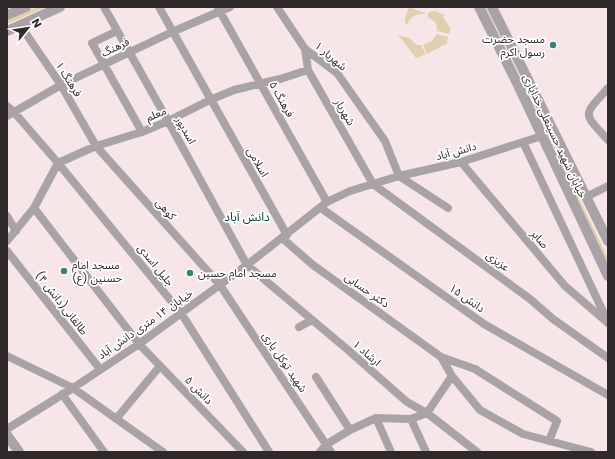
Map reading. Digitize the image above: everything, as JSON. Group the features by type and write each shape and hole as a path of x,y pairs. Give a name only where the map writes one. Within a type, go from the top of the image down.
{"street":[{"path":"7,15 26,7"},
{"path":"7,31 60,7"},
{"name":"اسدپور","path":"104,7 247,265"},
{"name":"اسلامی","path":"159,7 285,236"},
{"name":"فرهنگ","path":"10,114 61,85 104,64 219,9 230,7"},
{"name":"شهریار ۱","path":"277,7 305,49 337,73 385,142 400,176"},
{"name":"خیابان شهید حسینعلی خدایاری","path":"479,7 607,272"},
{"name":"خیابان شهید حسینعلی خدایاری","path":"492,7 608,241"},
{"name":"فرهنگ ۵","path":"219,9 261,83 324,205"},
{"name":"فرهنگ ۱","path":"20,25 61,85 96,146"},
{"path":"117,31 92,43 142,132"},
{"name":"شهریار","path":"305,49 308,70 373,184"},
{"name":"معلم","path":"58,163 96,146 142,132 234,90 308,70"},
{"path":"608,88 589,109 588,115 590,121 608,140"},
{"name":"جلیل اسدی","path":"7,106 10,114 58,163 181,313 269,452"},
{"name":"دانش آباد","path":"373,184 400,176 461,162 542,136"},
{"path":"523,142 608,322"},
{"name":"کوهی","path":"96,146 220,285"},
{"name":"صابر","path":"461,162 565,286 608,322"},
{"path":"7,241 34,208 58,163"},
{"path":"400,176 448,208"},
{"name":"خیابان ۱۴ متری دانش آباد","path":"7,430 139,344 247,265 324,205 350,191 373,184"},
{"name":"عزیزی","path":"373,184 530,299 553,319 608,358"},
{"path":"586,197 608,186"},
{"name":"دانش ۱۵","path":"324,205 484,324 608,394"},
{"name":"دانش ۵","path":"34,208 139,344 243,452"},
{"path":"7,216 16,231"},
{"name":"دکتر حسابی","path":"285,236 313,265 441,357 475,369 557,421 549,441"},
{"name":"طالقانی(دانش ۴)","path":"7,251 100,369"},
{"name":"ارشاد ۱","path":"247,265 407,402 427,413 477,452"},
{"name":"شهید توکل یاری","path":"220,285 331,452"},
{"path":"300,327 312,320"},
{"path":"7,356 73,388 163,452"},
{"name":"دکتر حسابی","path":"441,357 452,376 480,410 523,434 591,452"},
{"path":"116,419 160,366"},
{"path":"320,452 327,444 350,430 376,418 411,418 427,413 452,376"},
{"path":"316,378 350,430"},
{"path":"62,394 104,452"},
{"path":"376,418 391,452"},
{"path":"411,418 426,452"},
{"path":"7,435 19,452"}],"shaded area":[{"path":"37,7 46,7 7,24 7,20"},
{"path":"409,7 425,14 414,16 410,19 407,25 405,24 406,21 404,21"},
{"path":"483,7 486,7 608,258 608,261 604,258"},
{"path":"435,11 445,15 443,17 451,29 449,34 437,31 436,23 427,16 429,12"},
{"path":"437,34 448,37 448,43 427,54 423,45 432,41"},
{"path":"398,35 409,38 417,45 421,45 426,54 416,58"}],"place":[{"name":"مسجد حضرت رسول اکرم","path":"553,45"},
{"name":"مسجد امام حسنین (ع)","path":"64,271"},
{"name":"مسجد امام حسین","path":"190,273"}],"district":[{"name":"دانش آباد","path":"247,217"}]}
